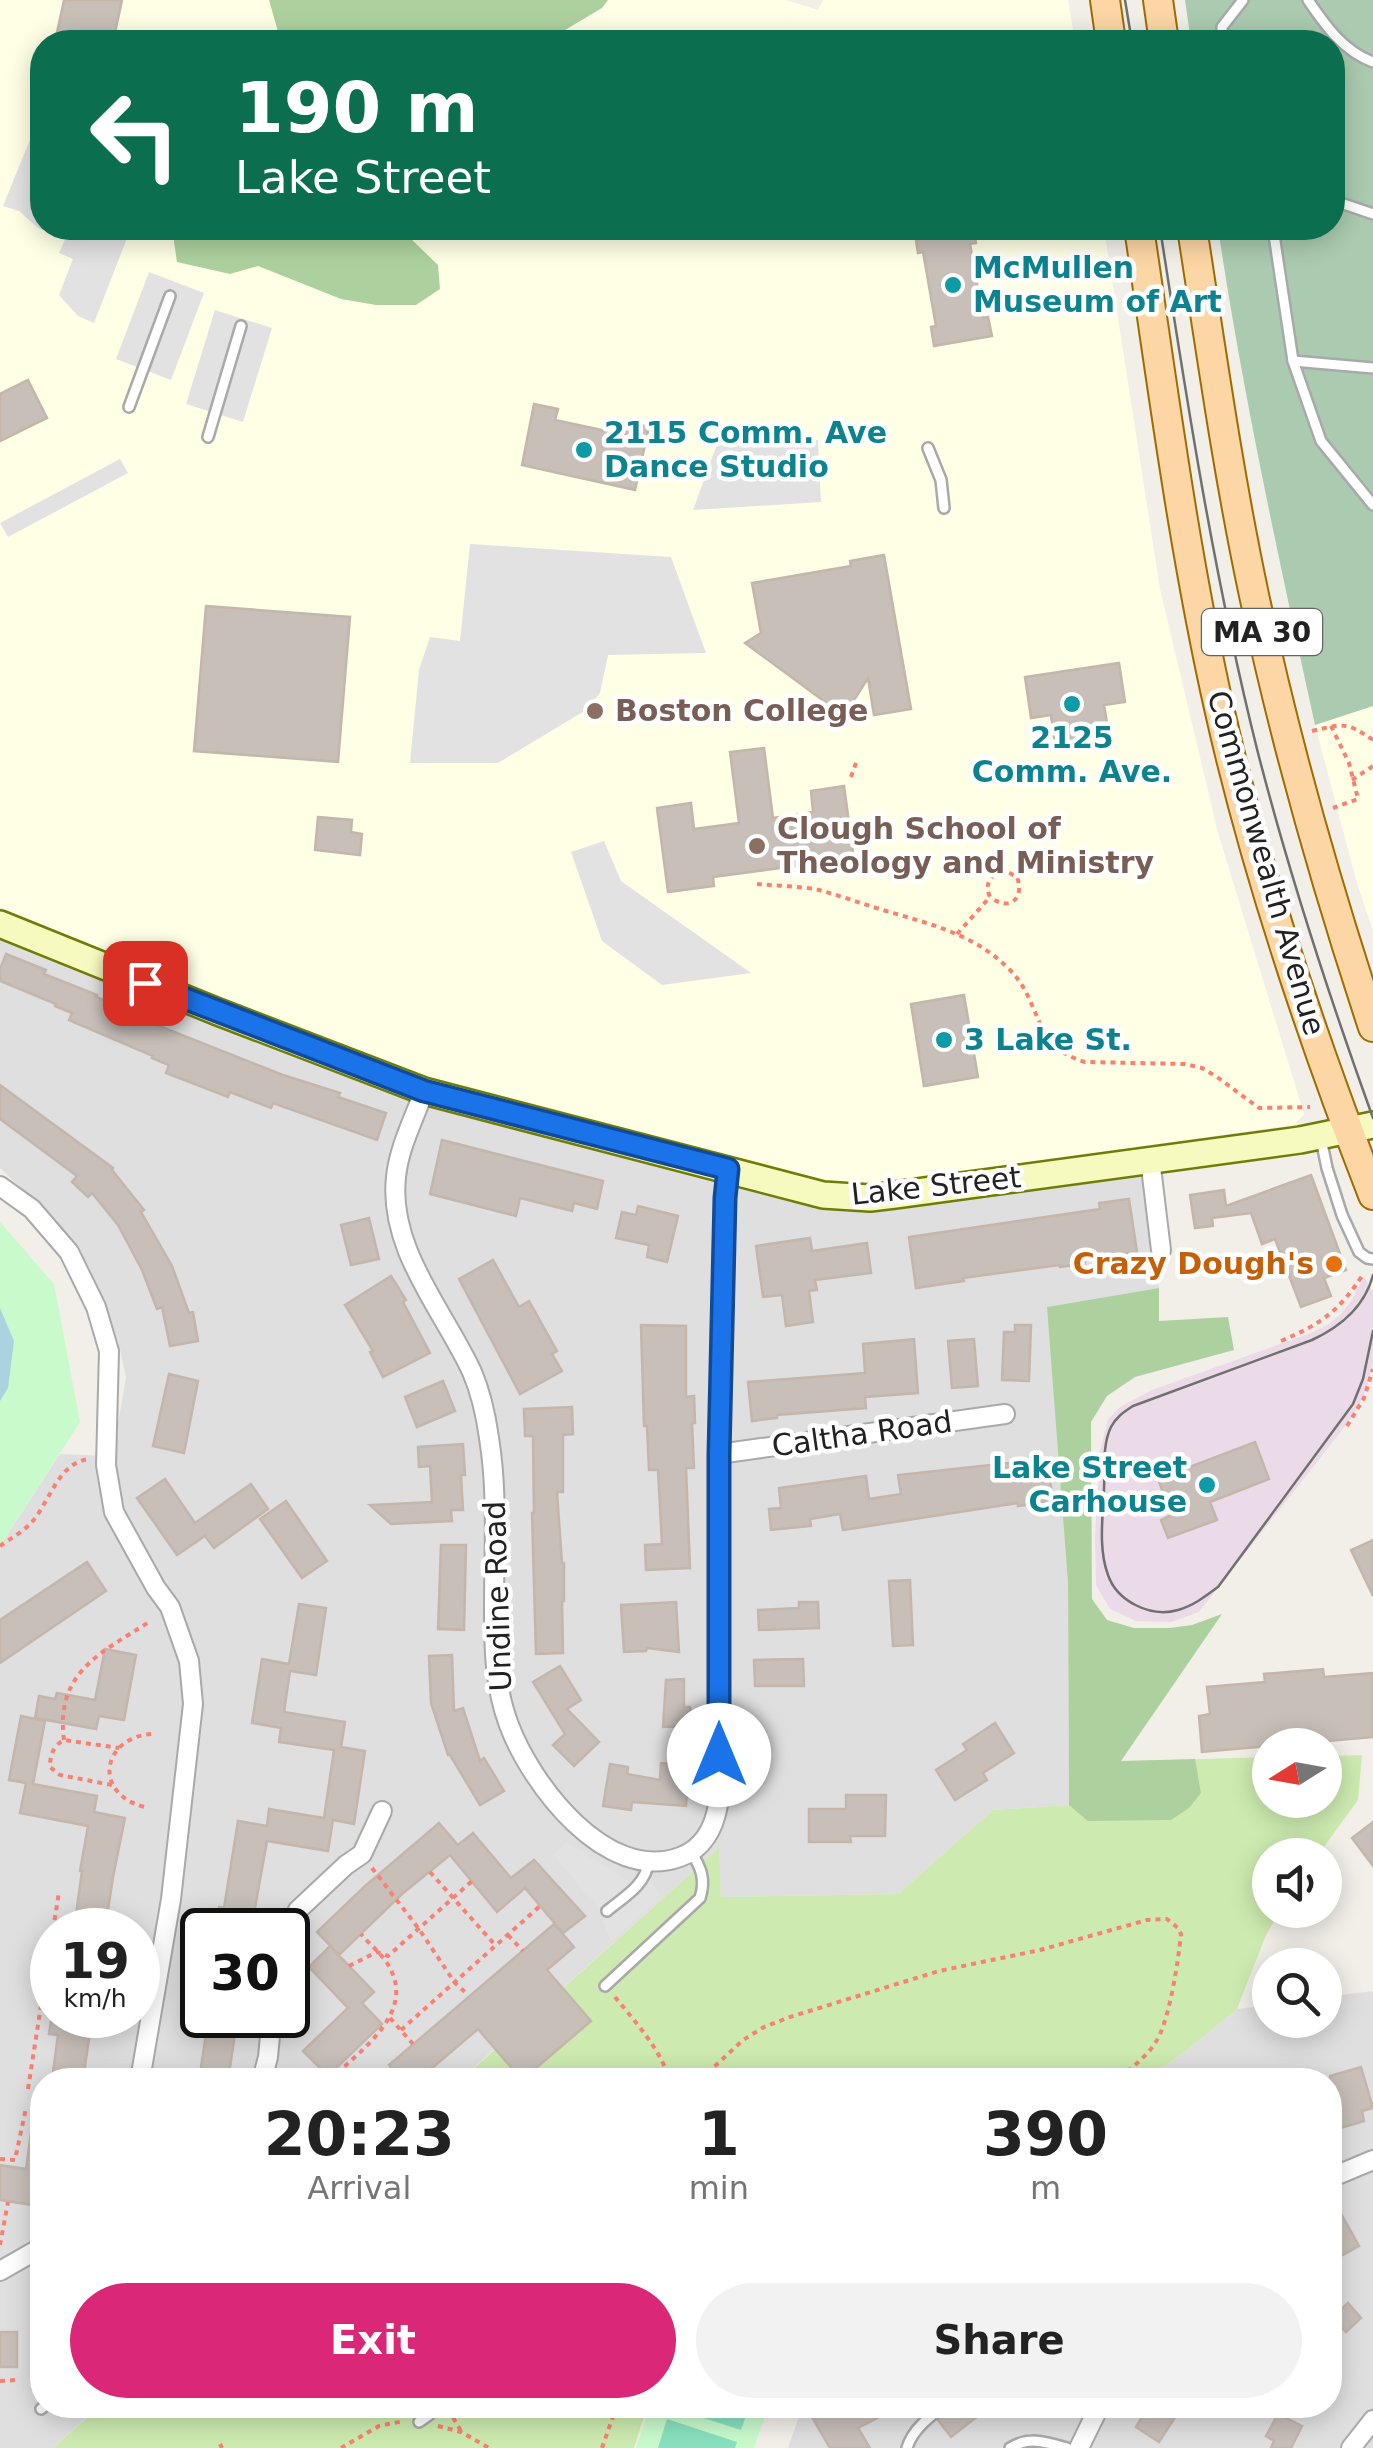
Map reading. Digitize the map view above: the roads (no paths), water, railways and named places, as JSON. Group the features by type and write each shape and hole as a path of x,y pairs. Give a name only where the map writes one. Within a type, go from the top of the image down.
{"main road":[{"path":"1105,0 1109,30"},
{"path":"1158,0 1162,30"},
{"name":"Commonwealth Avenue","path":"1141,240 1191,559 1220,711 1259,861 1300,991 1361,1128 1373,1195"},
{"name":"Commonwealth Avenue","path":"1194,240 1224,441 1270,668 1308,818 1373,1027"}],"street":[{"name":"Lake Street","path":"0,924 424,1091 823,1195 870,1198 1361,1128"},
{"name":"Undine Road","path":"424,1091 400,1156 396,1202 406,1246 473,1375 484,1410 495,1507 495,1664 503,1707 519,1749 557,1805 605,1845 649,1861"},
{"path":"1150,1160 1161,1250"},
{"path":"649,1861 668,1860 691,1852 712,1829 718,1805 719,1454 728,1169"},
{"path":"0,1186 32,1209 69,1252 96,1307 109,1350 106,1460 115,1513 170,1606 189,1661 193,1704 171,1899 142,2068"},
{"name":"Caltha Road","path":"719,1454 1005,1414"},
{"path":"300,1908 362,1854 382,1811"},
{"path":"265,2068 270,2038"},
{"path":"1342,2173 1373,2160"},
{"path":"0,2271 30,2254"},
{"path":"1080,2448 1094,2418"},
{"path":"1351,2448 1373,2420"}],"lane":[{"path":"1222,30 1242,0"},
{"path":"1308,0 1329,30"},
{"path":"1345,45 1359,57 1373,62"},
{"path":"1345,204 1373,214"},
{"path":"1275,240 1293,361 1320,442 1373,505"},
{"path":"129,407 170,296"},
{"path":"208,437 241,326"},
{"path":"1293,361 1373,368"},
{"path":"928,448 941,480 944,508"},
{"path":"1320,1136 1342,1215 1359,1252 1373,1259"},
{"path":"605,1986 700,1898 703,1880 691,1852"},
{"path":"607,1911 640,1884 649,1861"},
{"path":"419,2422 425,2418"},
{"path":"906,2448 928,2418"},
{"path":"1010,2448 1021,2441 1038,2440 1067,2448"}],"water":[{"path":"0,1308 14,1341 8,1388 0,1401"}],"tram line":[{"path":"1125,0 1130,30"},
{"path":"1162,240 1215,554 1257,749 1310,935 1373,1118"},
{"path":"1373,1275 1358,1306 1322,1335 1133,1406 1115,1420 1105,1450 1102,1543 1108,1575 1119,1593 1146,1609 1167,1612 1189,1606 1218,1587 1353,1404 1363,1379 1373,1331"}],"place":[{"name":"McMullen Museum of Art","path":"953,285"},
{"name":"2115 Comm. Ave Dance Studio","path":"584,450"},
{"name":"2125 Comm. Ave.","path":"1072,704"},
{"name":"Boston College","path":"595,711"},
{"name":"Clough School of Theology and Ministry","path":"757,846"},
{"name":"3 Lake St.","path":"944,1040"},
{"name":"Crazy Dough's","path":"1334,1264"},
{"name":"Lake Street Carhouse","path":"1207,1485"}]}
